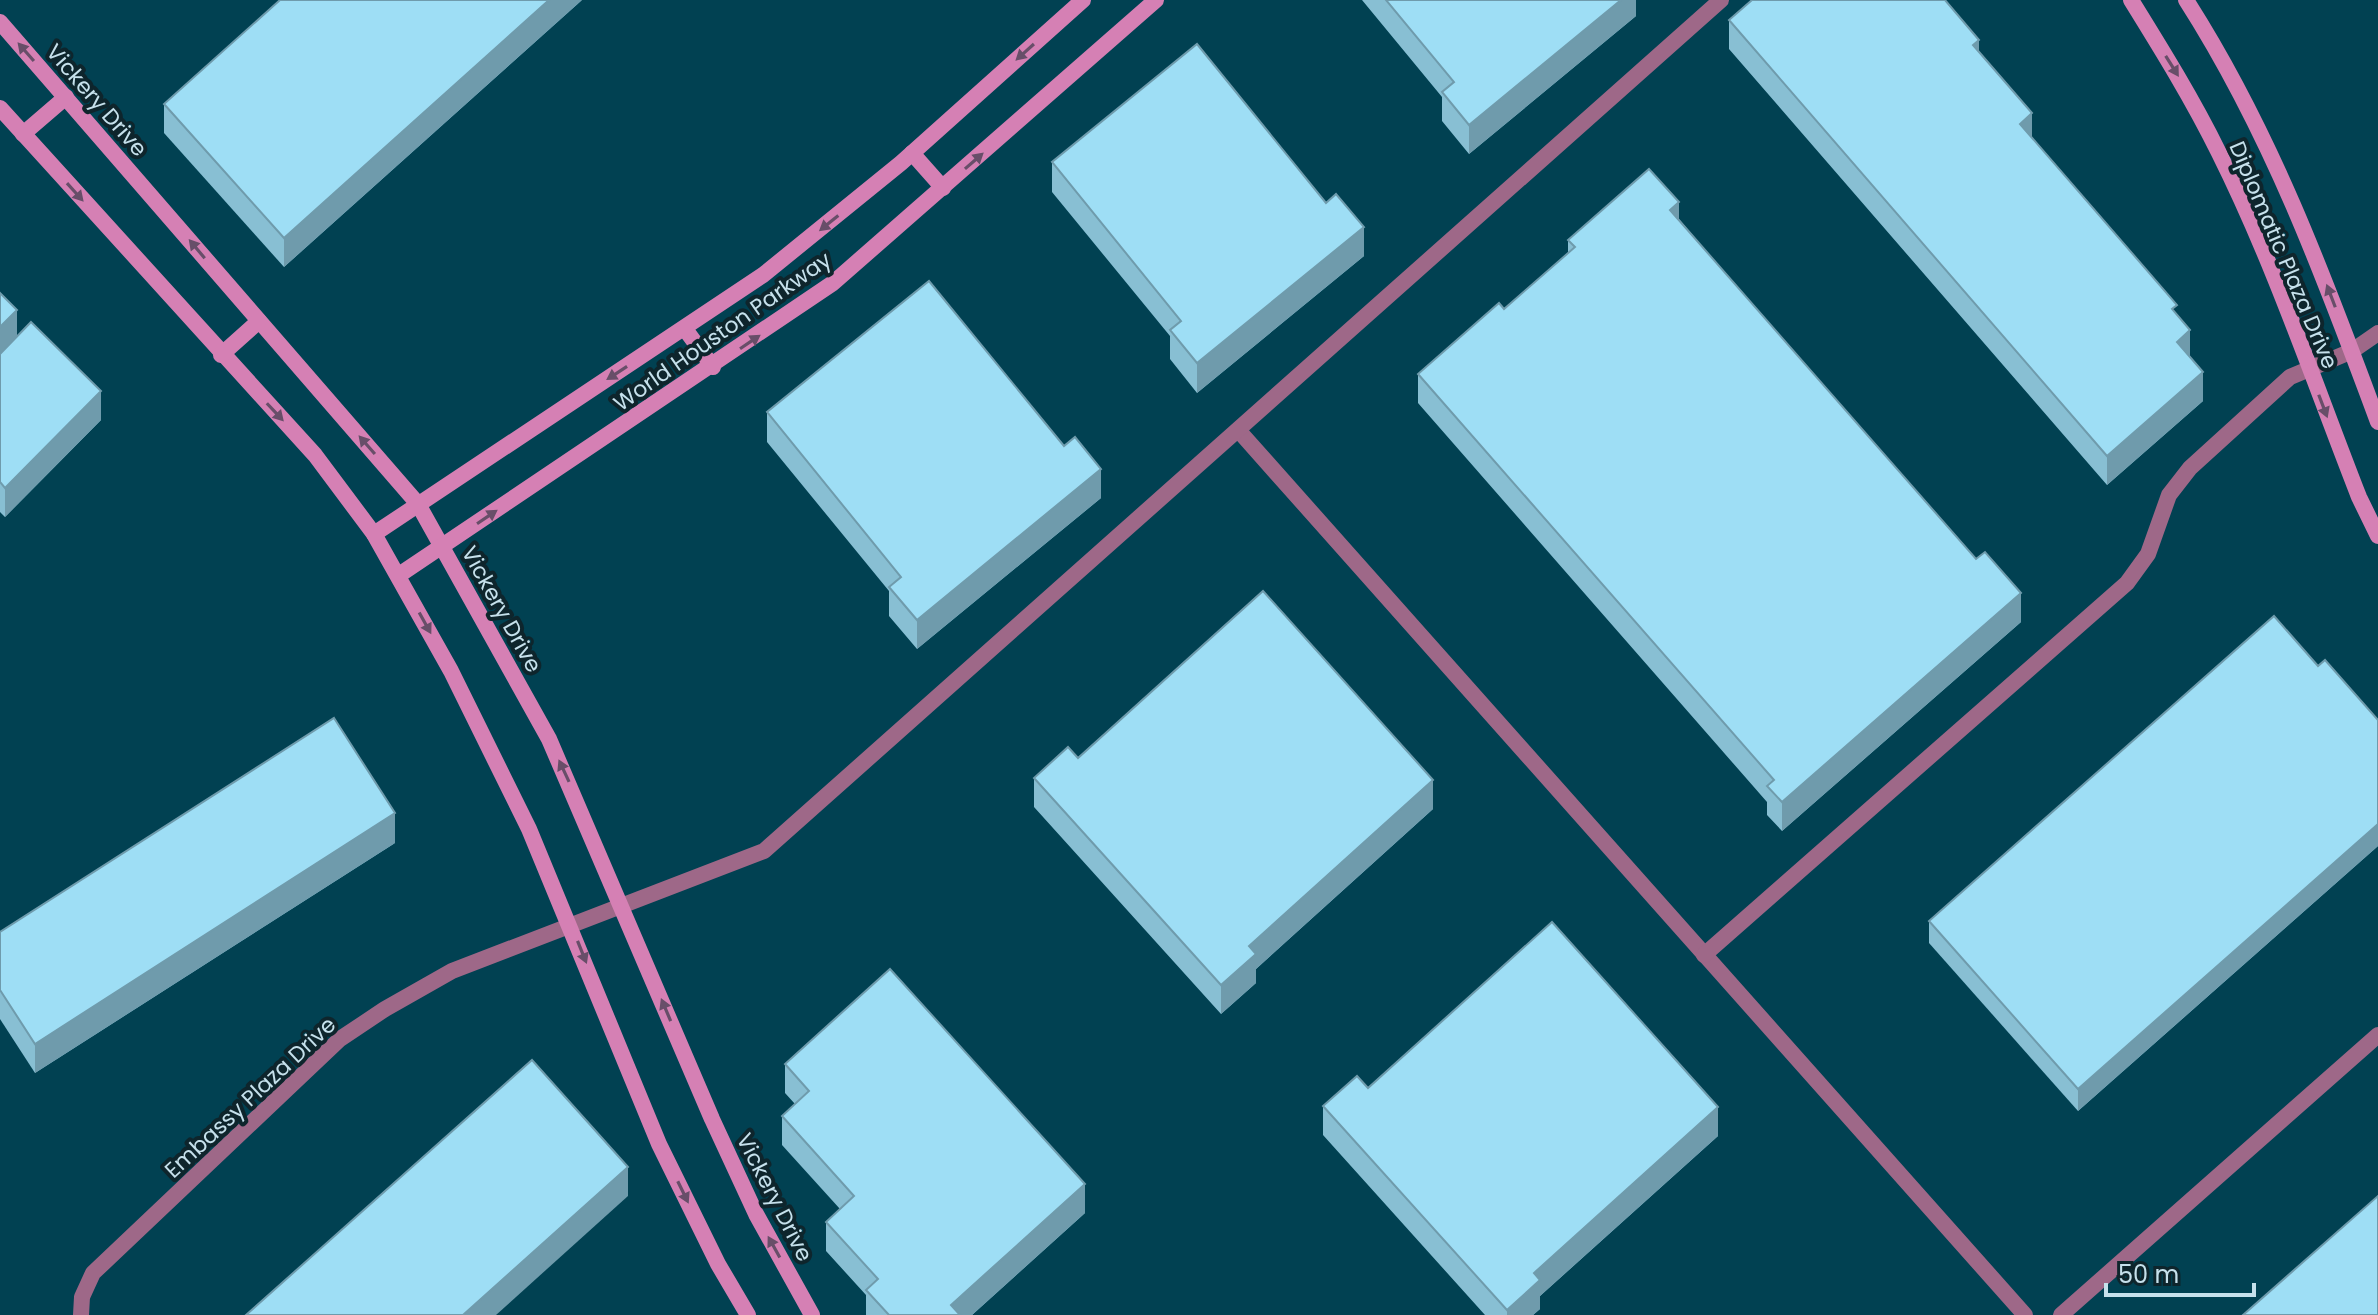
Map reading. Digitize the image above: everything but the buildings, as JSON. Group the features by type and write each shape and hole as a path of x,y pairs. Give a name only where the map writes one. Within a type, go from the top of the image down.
{"main road":[{"name":"World Houston Parkway","path":"374,534 763,275 912,153 1083,0"},
{"name":"World Houston Parkway","path":"399,575 713,367 833,283 1156,0"},
{"name":"Diplomatic Plaza Drive","path":"2131,0 2181,79 2220,155 2359,497 2378,536"},
{"name":"Diplomatic Plaza Drive","path":"2186,0 2230,73 2276,165 2378,422"},
{"name":"Vickery Drive","path":"0,22 418,504 549,739 756,1214 812,1315"},
{"path":"23,134 66,97"},
{"path":"0,108 315,455 374,534 464,697 529,829 659,1144 718,1264 748,1315"},
{"path":"912,153 943,188"},
{"path":"221,355 259,321"},
{"path":"685,329 713,367"}],"street":[{"path":"1721,0 1239,431 2025,1315"},
{"path":"1704,955 2127,583 2148,554 2177,481 2290,377 2352,351 2378,333"},
{"name":"Embassy Plaza Drive","path":"81,1315 82,1297 93,1273 340,1039 452,971 764,851 1239,431"},
{"path":"2061,1315 2378,1035"}]}
